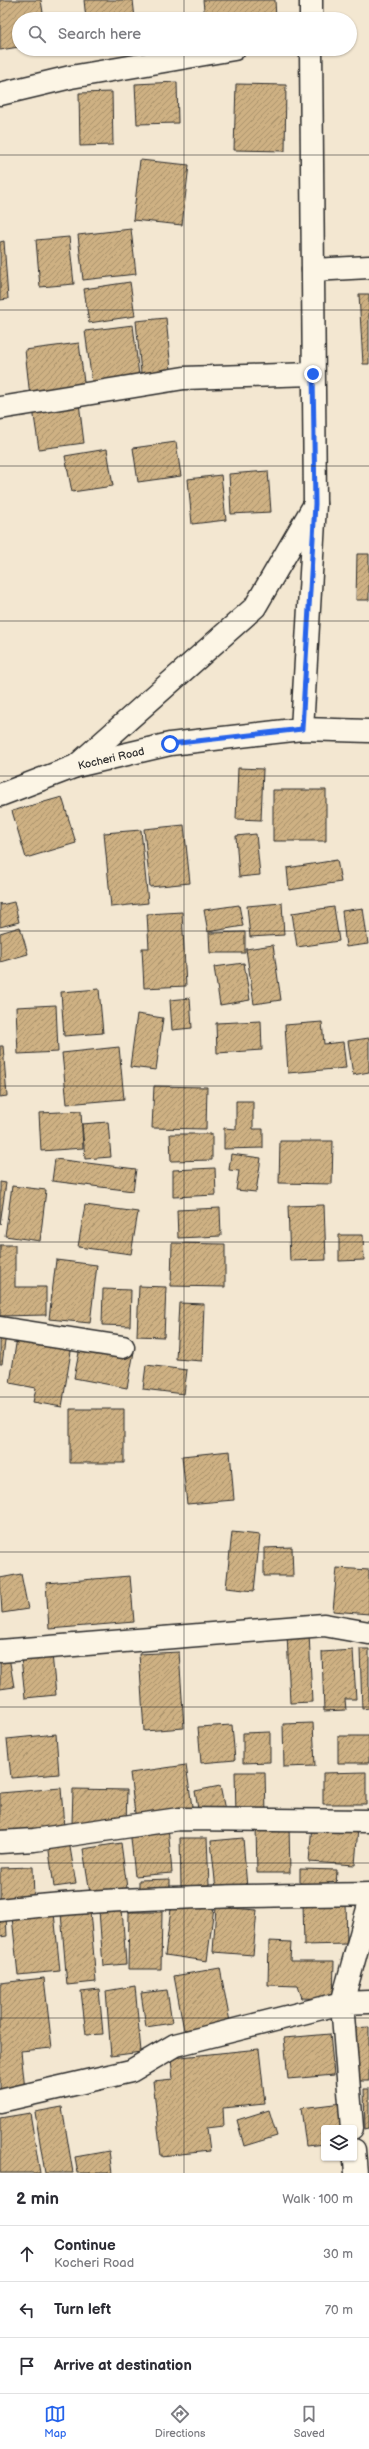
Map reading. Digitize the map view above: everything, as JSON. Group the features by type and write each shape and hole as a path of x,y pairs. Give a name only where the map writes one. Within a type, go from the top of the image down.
{"street":[{"path":"311,0 311,12"},
{"path":"0,94 71,77 193,56"},
{"path":"302,729 315,504 311,56"},
{"path":"313,270 369,268"},
{"path":"0,408 184,378 313,374"},
{"path":"76,766 255,607 315,504"},
{"name":"Kocheri Road","path":"0,795 76,766 170,744 302,729 369,731"},
{"path":"0,1328 123,1347"},
{"path":"0,1651 324,1625 369,1633"},
{"path":"0,1842 34,1840 179,1819 369,1821"},
{"path":"0,1910 55,1904 157,1899 369,1894"},
{"path":"352,2125 342,2003 369,1905"},
{"path":"0,2101 131,2071 175,2045 342,2003 369,2002"},
{"path":"355,2161 356,2173"}],"building":[{"path":"0,0 41,0 43,12 12,12 12,48 0,50"},
{"path":"84,0 133,0 134,12 85,12"},
{"path":"203,0 275,0 276,12 204,12"},
{"path":"177,82 178,123 137,124 135,84"},
{"path":"236,84 286,85 285,151 234,150"},
{"path":"112,92 113,145 80,146 79,93"},
{"path":"140,160 189,165 182,225 133,220"},
{"path":"131,229 136,274 83,280 78,235"},
{"path":"69,237 74,284 40,287 36,240"},
{"path":"4,241 8,299 0,300 0,242"},
{"path":"130,282 135,316 89,323 84,289"},
{"path":"359,294 369,294 369,364 363,364"},
{"path":"166,318 171,370 141,373 136,321"},
{"path":"133,325 140,384 93,390 85,331"},
{"path":"79,343 85,390 30,397 25,350"},
{"path":"79,403 84,443 39,449 33,409"},
{"path":"176,442 181,476 138,482 133,448"},
{"path":"107,449 113,486 72,492 65,456"},
{"path":"268,471 271,512 231,514 229,474"},
{"path":"221,475 226,520 192,524 188,479"},
{"path":"357,554 369,554 369,600 356,600"},
{"path":"238,768 263,769 261,820 236,819"},
{"path":"273,790 326,790 326,841 273,841"},
{"path":"62,797 76,843 26,858 12,811"},
{"path":"184,825 190,883 150,887 144,829"},
{"path":"141,830 148,903 111,907 104,833"},
{"path":"256,834 260,875 239,877 236,836"},
{"path":"337,860 341,882 289,890 287,868"},
{"path":"14,902 19,922 0,927 0,903 1,905"},
{"path":"282,903 284,935 250,937 247,906"},
{"path":"239,905 243,926 208,932 204,910"},
{"path":"334,907 339,941 297,947 292,913"},
{"path":"363,908 368,944 346,947 342,911"},
{"path":"182,912 186,986 144,988 142,948 149,948 147,914"},
{"path":"20,927 28,954 0,962 0,933"},
{"path":"245,932 245,953 210,953 209,933"},
{"path":"273,945 281,1000 254,1004 246,949"},
{"path":"244,963 250,1000 220,1005 214,967"},
{"path":"99,989 103,1033 64,1036 61,992"},
{"path":"190,998 192,1028 172,1030 170,1000"},
{"path":"56,1005 58,1052 18,1054 16,1007"},
{"path":"137,1014 163,1018 156,1070 130,1067"},
{"path":"261,1021 262,1050 217,1053 216,1023"},
{"path":"322,1022 324,1044 343,1042 346,1068 288,1073 285,1025"},
{"path":"369,1038 369,1072 353,1075 348,1041"},
{"path":"0,1046 3,1046 7,1096 0,1097"},
{"path":"119,1047 124,1099 67,1104 62,1053"},
{"path":"154,1086 207,1087 206,1129 152,1128"},
{"path":"236,1101 253,1101 253,1129 263,1129 263,1148 224,1149 224,1128 236,1129"},
{"path":"81,1111 83,1148 41,1151 39,1113"},
{"path":"108,1122 111,1157 85,1159 82,1124"},
{"path":"170,1134 212,1134 212,1160 171,1161"},
{"path":"280,1141 333,1141 332,1184 279,1183"},
{"path":"231,1154 261,1158 256,1192 236,1190 239,1171 229,1170"},
{"path":"55,1159 136,1169 133,1191 52,1181"},
{"path":"215,1168 216,1195 173,1197 173,1170"},
{"path":"0,1182 6,1183 0,1224"},
{"path":"12,1186 46,1190 40,1241 5,1236"},
{"path":"85,1205 138,1212 131,1254 78,1247"},
{"path":"324,1205 326,1260 290,1261 288,1206"},
{"path":"220,1208 221,1236 178,1238 177,1210"},
{"path":"339,1235 363,1235 364,1260 339,1261"},
{"path":"172,1243 225,1244 225,1287 171,1286"},
{"path":"0,1245 15,1245 15,1287 46,1287 46,1315 0,1316"},
{"path":"56,1260 97,1265 90,1323 49,1319"},
{"path":"139,1286 166,1287 164,1337 137,1336"},
{"path":"103,1289 131,1290 130,1326 102,1325"},
{"path":"179,1303 204,1304 202,1361 176,1359"},
{"path":"18,1331 73,1339 62,1407 33,1402 36,1388 10,1383"},
{"path":"0,1334 6,1334 2,1364 0,1364"},
{"path":"81,1342 134,1352 127,1388 74,1378"},
{"path":"146,1365 187,1370 184,1394 143,1389"},
{"path":"70,1409 124,1409 124,1463 70,1463"},
{"path":"230,1451 234,1500 187,1504 182,1456"},
{"path":"232,1532 260,1535 254,1591 226,1588"},
{"path":"292,1547 293,1576 264,1576 264,1548"},
{"path":"337,1568 369,1570 369,1614 333,1611"},
{"path":"21,1574 28,1609 2,1613 0,1578"},
{"path":"130,1576 134,1622 49,1629 46,1583"},
{"path":"309,1632 312,1702 290,1703 287,1633"},
{"path":"360,1649 369,1649 369,1708 362,1709"},
{"path":"353,1650 356,1699 345,1699 346,1710 324,1711 322,1652"},
{"path":"179,1652 184,1728 144,1731 139,1654"},
{"path":"52,1654 56,1695 25,1698 21,1657"},
{"path":"9,1657 14,1687 0,1689 0,1659"},
{"path":"313,1723 315,1766 284,1767 283,1724"},
{"path":"232,1725 235,1760 201,1763 198,1727"},
{"path":"270,1732 270,1762 243,1763 243,1733"},
{"path":"56,1734 59,1774 11,1778 7,1739"},
{"path":"338,1736 369,1736 369,1763 338,1763"},
{"path":"186,1765 193,1814 136,1821 130,1773"},
{"path":"235,1772 265,1772 266,1815 236,1815"},
{"path":"366,1772 366,1804 323,1804 323,1773"},
{"path":"220,1786 225,1810 199,1815 195,1791"},
{"path":"61,1788 64,1827 0,1832 0,1793"},
{"path":"73,1789 127,1790 126,1825 72,1824"},
{"path":"312,1824 358,1828 355,1865 309,1862"},
{"path":"168,1826 172,1873 135,1876 130,1829"},
{"path":"256,1826 289,1826 290,1873 257,1873"},
{"path":"180,1838 207,1838 209,1885 181,1886"},
{"path":"243,1838 247,1888 216,1890 211,1841"},
{"path":"69,1841 76,1884 54,1887 48,1844"},
{"path":"121,1843 127,1888 90,1893 83,1849"},
{"path":"33,1867 34,1900 0,1902 0,1868"},
{"path":"300,1869 337,1870 336,1887 300,1886"},
{"path":"170,1879 170,1893 139,1894 139,1880"},
{"path":"172,1902 214,1907 207,1961 165,1955"},
{"path":"346,1902 347,1944 304,1945 303,1903"},
{"path":"216,1907 257,1910 253,1955 213,1952"},
{"path":"122,1908 126,1964 103,1966 99,1910"},
{"path":"90,1911 96,1982 67,1985 61,1913"},
{"path":"129,1912 162,1912 161,1969 128,1969"},
{"path":"54,1913 60,1971 18,1975 12,1917"},
{"path":"0,1915 6,1915 7,1936 0,1937"},
{"path":"269,1941 291,1942 290,1961 334,1961 333,1999 302,1998 298,1986 268,1985"},
{"path":"220,1968 230,2022 184,2030 174,1976"},
{"path":"44,1978 52,2048 21,2051 25,2090 0,2092 0,1983"},
{"path":"135,1986 141,2052 111,2056 106,1991"},
{"path":"99,1989 103,2034 86,2035 81,1991"},
{"path":"167,1990 172,2023 146,2027 141,1993"},
{"path":"369,2027 369,2081 356,2081 352,2028"},
{"path":"330,2034 334,2075 288,2079 284,2038"},
{"path":"259,2049 265,2104 223,2108 224,2126 207,2128 210,2151 161,2156 153,2081 173,2079 171,2058"},
{"path":"364,2089 369,2089 369,2128 365,2129"},
{"path":"342,2103 345,2125 321,2125 321,2144 306,2146 301,2108"},
{"path":"62,2107 73,2173 45,2173 35,2112"},
{"path":"269,2110 277,2136 244,2146 237,2120"},
{"path":"30,2113 40,2173 0,2173 0,2118"},
{"path":"109,2151 112,2173 78,2173 75,2157"}],"route":[{"path":"170,744 302,729 315,504 313,374"}]}
